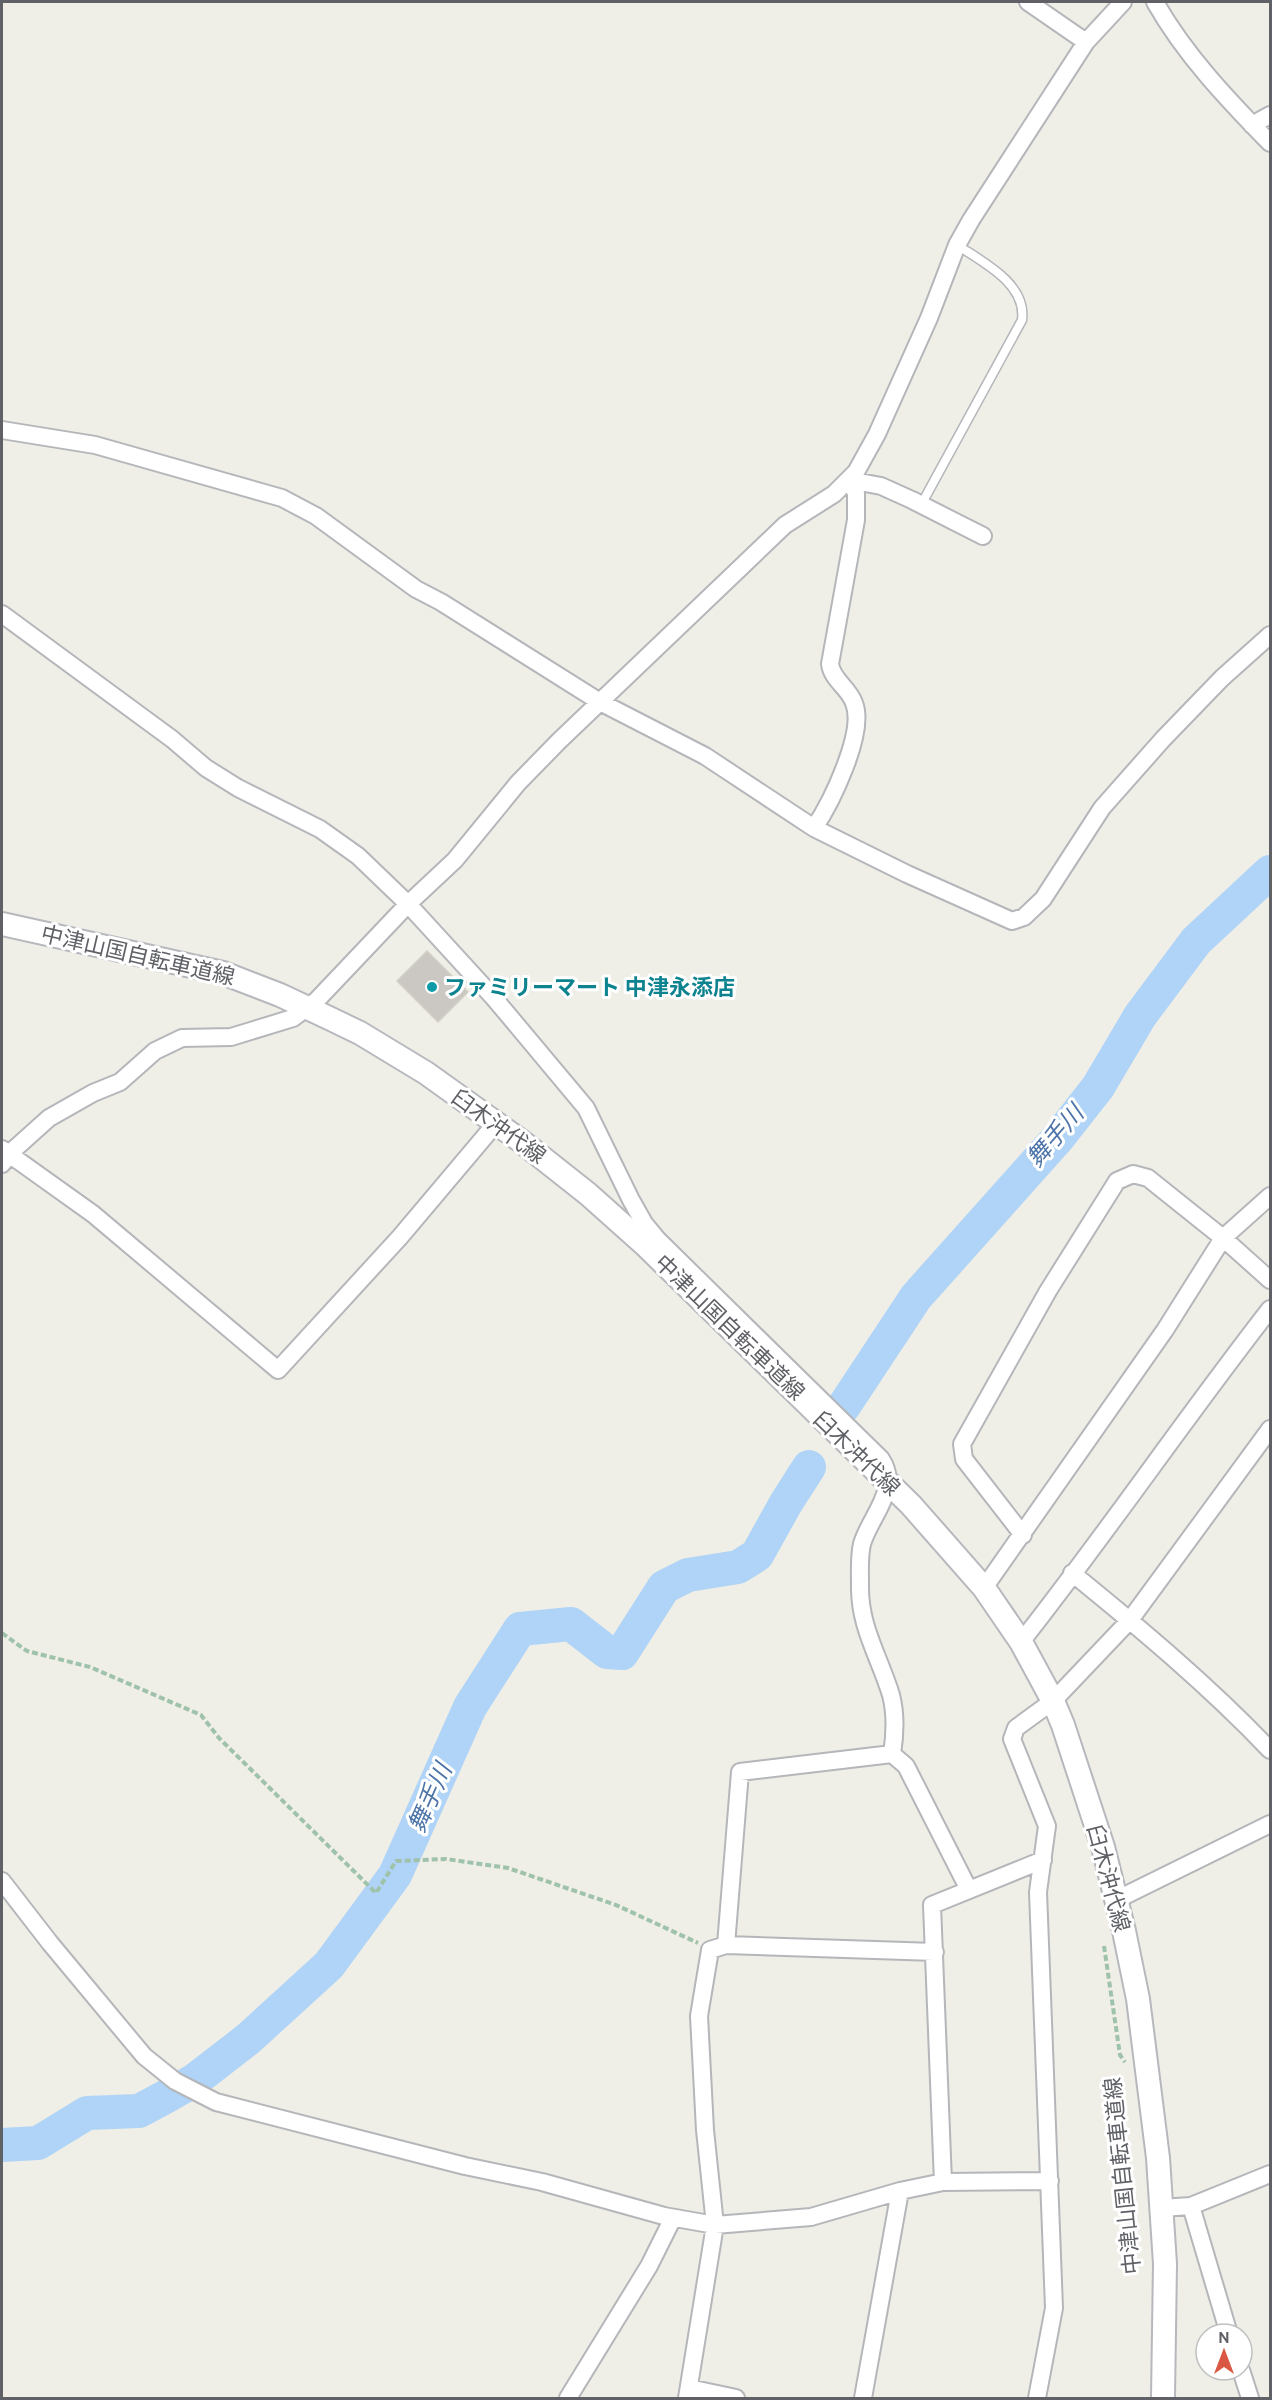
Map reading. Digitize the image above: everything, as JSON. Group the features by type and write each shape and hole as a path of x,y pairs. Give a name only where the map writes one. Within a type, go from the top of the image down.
{"main road":[{"name":"臼木沖代線","path":"2,924 223,973 307,1007 360,1033 497,1122 588,1194 644,1244 888,1483 932,1528 984,1588 1021,1642 1053,1701 1103,1846 1138,1999 1155,2128 1165,2264 1163,2398"}],"street":[{"path":"1028,2 1086,42"},
{"path":"497,1122 400,1237 278,1370 93,1214 4,1155 49,1118 93,1093 120,1082 155,1051 182,1038 231,1037 293,1018 316,1001 408,904 455,860 518,783 600,702 785,525 834,494 849,480 856,472 877,434 929,318 957,246 985,196 1086,42 1123,2"},
{"path":"1155,2 1176,35 1234,107 1270,143"},
{"path":"1252,125 1270,115"},
{"path":"2,430 95,445 282,498 316,516 416,589 600,702 705,756 814,828 1012,921 1024,917 1043,899 1101,808 1222,678 1270,635"},
{"path":"849,480 881,486 983,536"},
{"path":"814,828 826,811 838,784 854,734 857,714 850,694 836,678 830,664 856,520 856,493 849,480"},
{"path":"2,614 172,739 206,768 238,788 338,840 408,904 494,998 586,1108 631,1200 651,1232 881,1459 886,1467 888,1483 884,1500 862,1545 859,1601 864,1627 891,1697 895,1735 892,1754"},
{"path":"1023,1535 964,1459 962,1444 1048,1291 1117,1182 1132,1174 1148,1178 1223,1238 1270,1280"},
{"path":"984,1588 1165,1330 1223,1238 1270,1196"},
{"path":"1021,1642 1270,1309"},
{"path":"1037,2398 1053,2308 1038,1892 1047,1826 1012,1739 1016,1728 1053,1701 1130,1620 1270,1429"},
{"path":"1072,1573 1130,1620 1239,1717 1270,1750"},
{"path":"736,2398 688,2393 715,2225 705,2130 699,2016 718,1947 740,1772 892,1754 906,1766 969,1890"},
{"path":"1116,1900 1270,1824"},
{"path":"943,2182 932,1905 1043,1860"},
{"path":"2,1881 50,1944 144,2056 175,2081 216,2102 465,2166 542,2182 673,2218 715,2225 811,2217 900,2191 943,2182 1050,2181"},
{"path":"718,1947 935,1952"},
{"path":"1161,2208 1191,2206 1270,2174"},
{"path":"863,2398 900,2191"},
{"path":"1191,2206 1225,2322"},
{"path":"568,2398 649,2266 673,2218"},
{"path":"1245,2382 1250,2398"}],"lane":[{"path":"921,505 1023,320 1022,303 1003,278 991,266 957,246"}],"path":[{"path":"2,1633 27,1651 90,1667 201,1715 226,1746 376,1893 396,1861 446,1859 508,1868 616,1905 718,1947"},
{"name":"中津山国自転車道線","path":"1103,1941 1120,2055 1130,2069"}],"building":[{"name":"ファミリーマート 中津永添店","path":"427,951 468,992 438,1022 397,981"}],"waterway":[{"name":"舞手川","path":"844,1406 916,1297 1058,1138 1098,1087 1140,1016 1196,941 1270,872"},
{"name":"舞手川","path":"2,2145 38,2143 87,2113 139,2111 195,2080 248,2039 329,1965 395,1875 470,1707 520,1629 571,1624 607,1652 622,1653 664,1587 688,1575 738,1567 757,1555 809,1467"}],"place":[{"name":"ファミリーマート 中津永添店","path":"432,987"}]}
